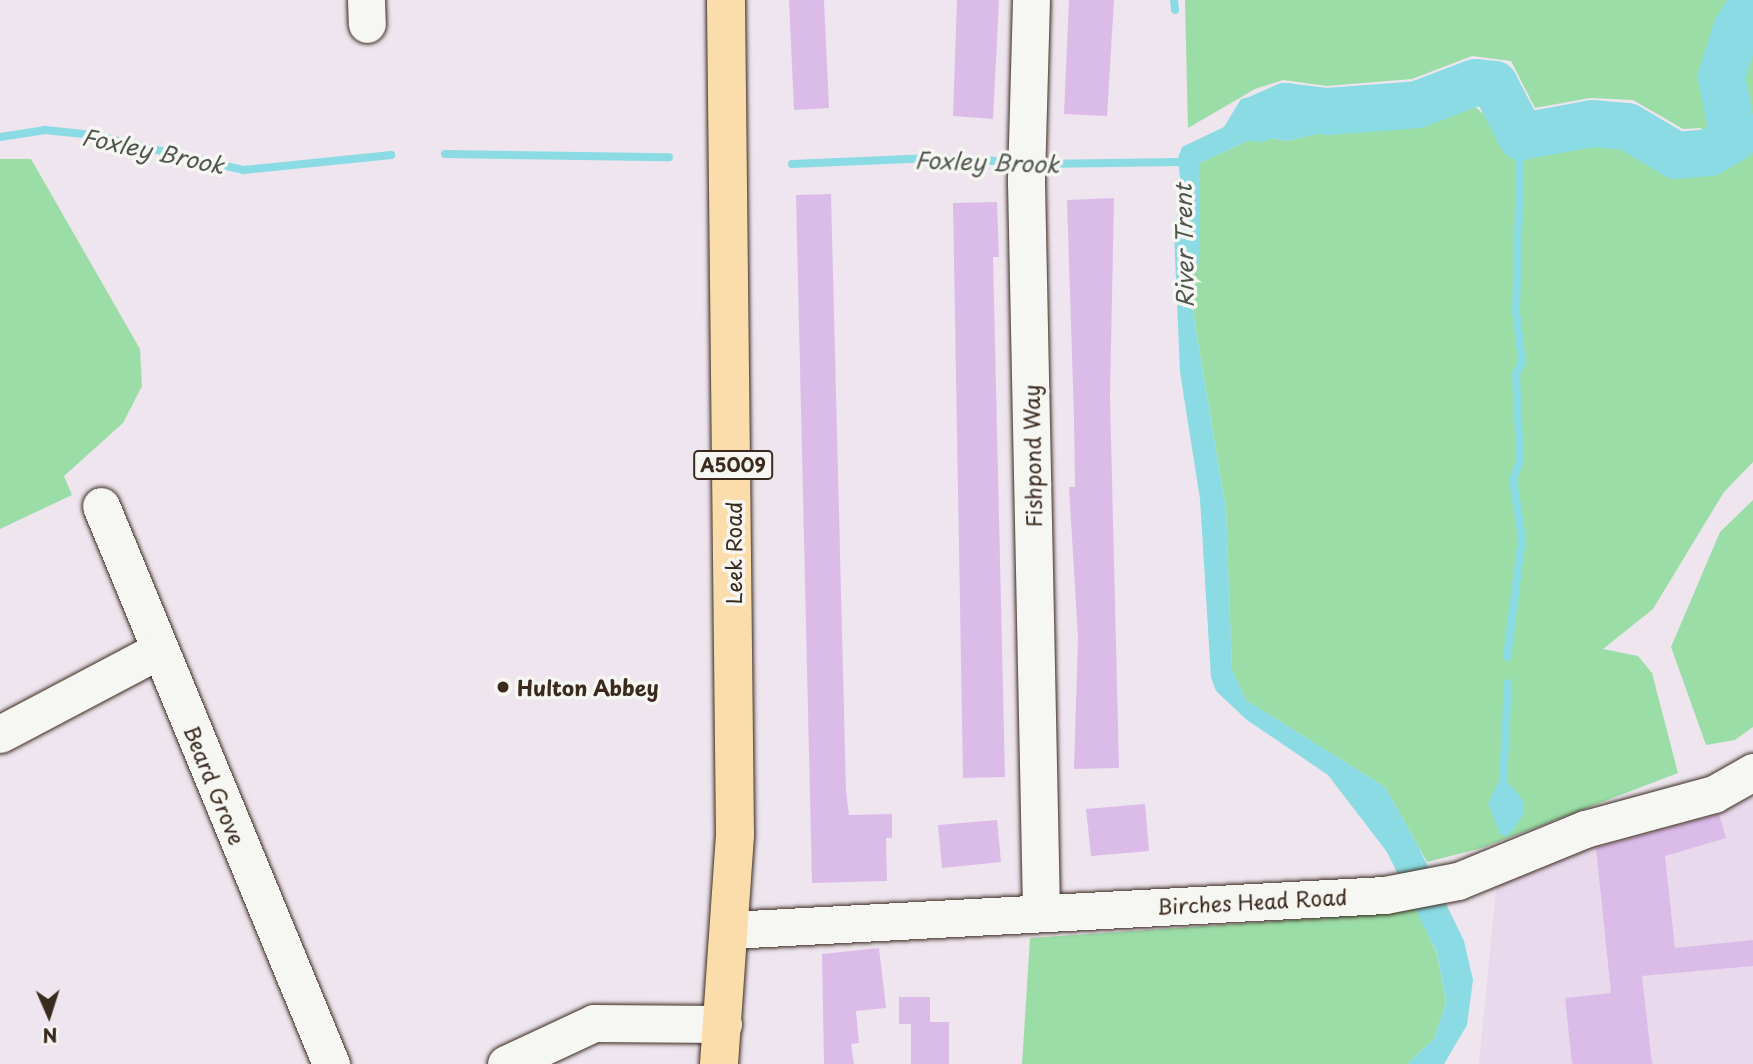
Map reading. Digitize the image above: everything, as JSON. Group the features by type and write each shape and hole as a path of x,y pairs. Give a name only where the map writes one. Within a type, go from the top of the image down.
{"main road":[{"name":"Leek Road","path":"719,1064 730,930 735,821 726,0"}],"street":[{"name":"Fishpond Way","path":"1031,0 1027,166 1041,912"},
{"name":"Beard Grove","path":"101,506 331,1064"},
{"path":"0,734 159,650"},
{"name":"Birches Head Road","path":"730,930 1385,895 1458,881 1585,829 1714,794 1753,772"},
{"path":"506,1064 594,1023 723,1024"}],"shaded area":[{"path":"1753,799 1753,1064 1479,1064 1497,879 1594,837"}],"green space":[{"path":"1185,0 1753,0 1753,462 1724,492 1653,609 1603,649 1638,656 1652,673 1678,773 1482,848 1427,862 1385,787 1246,700 1232,670 1226,510 1189,288 1199,261 1199,163 1259,136 1287,141 1321,133 1356,133 1471,103 1489,119 1492,131 1530,150 1599,142 1631,149 1657,164 1723,169 1701,128 1683,129 1633,100 1590,98 1535,108 1511,61 1472,56 1412,79 1327,86 1283,80 1255,89 1188,128"},
{"path":"0,159 31,159 140,349 142,386 123,423 64,476 72,495 0,529"},
{"path":"1753,500 1753,727 1735,740 1706,745 1671,647 1720,532"},
{"path":"1413,902 1437,954 1446,1002 1434,1039 1407,1064 1022,1064 1030,938 1322,918"}],"water":[{"path":"1262,94 1317,102 1321,133 1287,141 1259,136 1199,163 1199,261 1189,288 1226,510 1232,670 1246,700 1385,787 1418,846 1464,941 1473,980 1467,1025 1444,1064 1407,1064 1434,1039 1446,1002 1437,953 1387,852 1328,775 1247,720 1216,691 1211,677 1200,499 1180,372 1174,233 1181,188 1178,158 1182,147 1224,127 1241,99"},
{"path":"1502,775 1523,800 1524,814 1508,837 1500,834 1488,803"}],"building":[{"path":"789,0 824,0 829,108 794,110"},
{"path":"957,0 999,0 993,119 953,116"},
{"path":"1069,0 1114,0 1107,116 1064,114"},
{"path":"831,194 846,791 849,815 892,814 892,838 886,838 887,881 812,883 796,195"},
{"path":"1114,198 1110,396 1119,768 1074,769 1078,637 1069,487 1075,487 1067,200"},
{"path":"997,202 999,257 993,257 1005,777 963,778 953,203"},
{"path":"1145,804 1149,851 1091,856 1086,809"},
{"path":"1719,814 1726,838 1665,856 1675,948 1753,940 1753,966 1642,976 1652,1064 1572,1064 1565,998 1611,993 1596,848"},
{"path":"997,820 1001,862 942,868 938,825"},
{"path":"879,948 886,1008 856,1011 859,1043 851,1044 854,1064 824,1064 822,954"},
{"path":"899,997 930,997 930,1022 949,1022 949,1064 911,1064 911,1024 899,1024"}],"waterway":[{"path":"1174,0 1175,10"},
{"name":"River Trent","path":"1258,118 1285,106 1327,111 1417,104 1475,82 1494,84 1521,136 1592,123 1627,126 1676,155 1709,152 1733,138 1721,76 1736,29 1753,2"},
{"name":"Foxley Brook","path":"0,137 45,130 93,135 244,170 391,155"},
{"path":"1507,657 1522,538 1513,480 1520,461 1516,374 1522,362 1516,311 1521,136"},
{"name":"Foxley Brook","path":"445,154 669,157"},
{"name":"Foxley Brook","path":"792,164 932,158 1017,162"},
{"name":"Foxley Brook","path":"1037,164 1182,162"},
{"path":"1503,785 1508,683"}],"place":[{"name":"Hulton Abbey","path":"503,687"}]}
